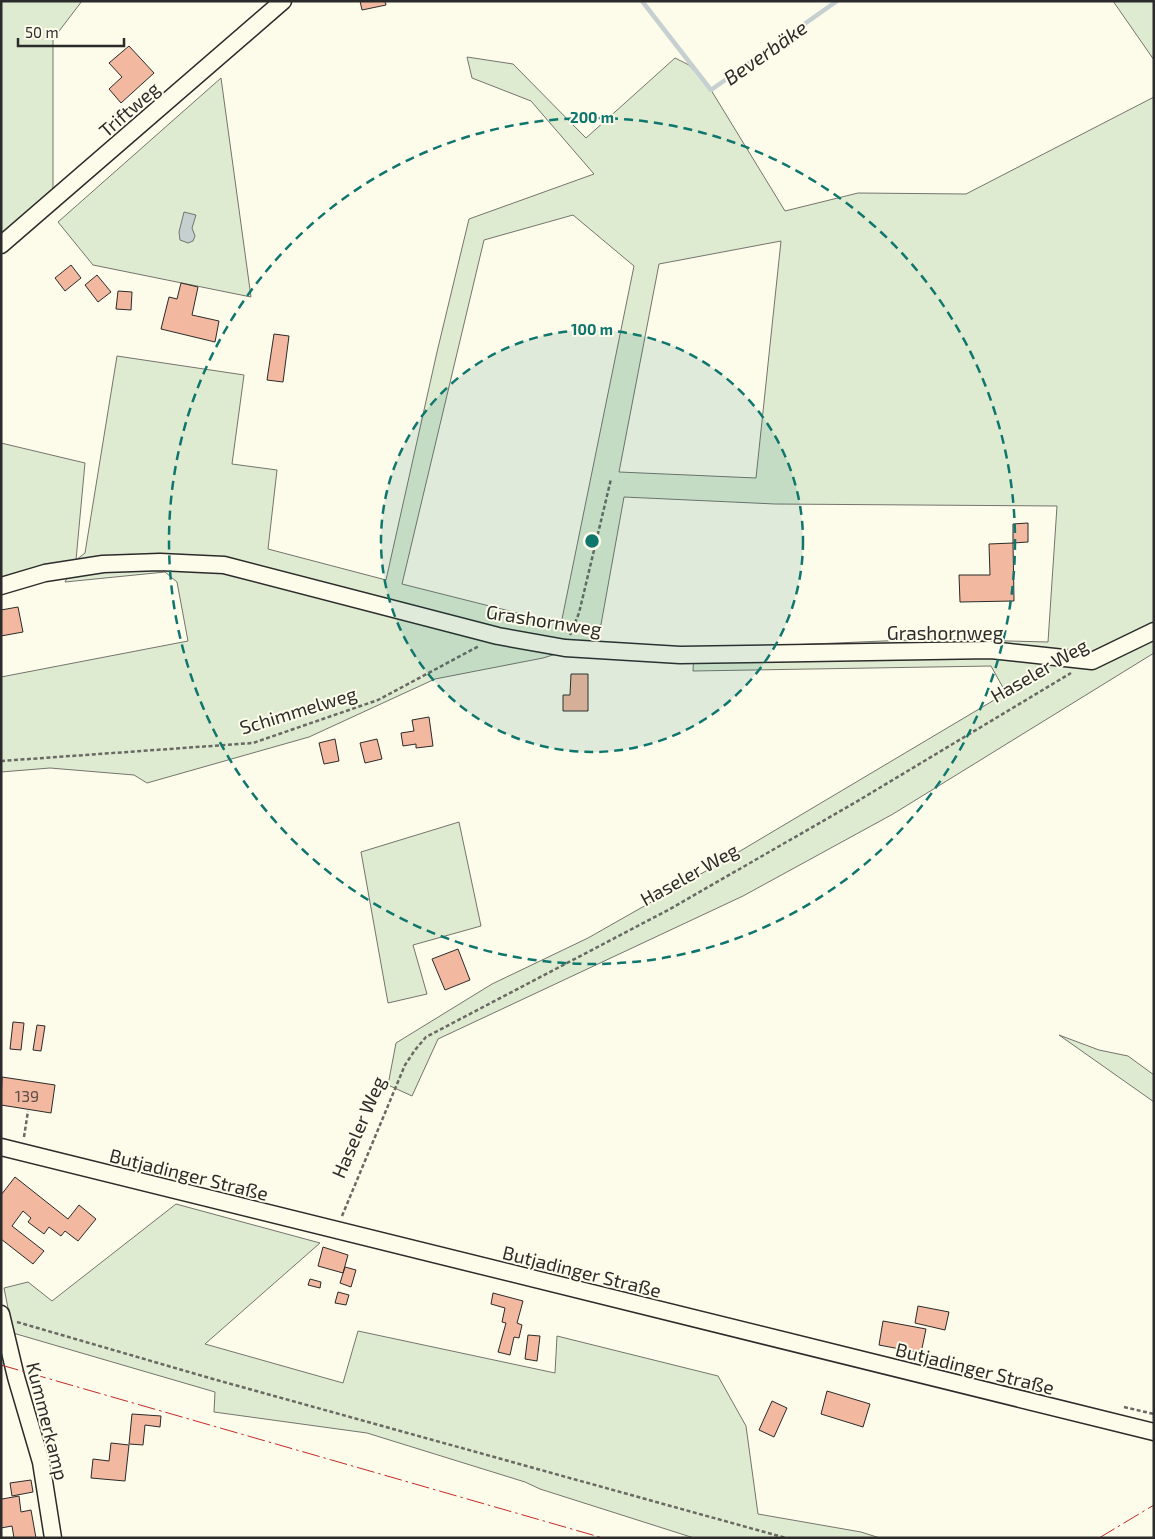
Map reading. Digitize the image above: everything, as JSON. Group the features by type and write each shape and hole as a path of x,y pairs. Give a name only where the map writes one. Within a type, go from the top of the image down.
{"street":[{"name":"Triftweg","path":"1,246 283,1"},
{"name":"Grashornweg","path":"1,586 45,573 103,564 160,562 224,565 498,636 565,648 680,655 991,650 1092,661"},
{"name":"Haseler Weg","path":"1092,661 1154,631"},
{"name":"Butjadinger Straße","path":"1,1147 1154,1432"},
{"name":"Kummerkamp","path":"2,1316 16,1377 40,1462 53,1538"}],"path":[{"path":"565,648 579,613 611,479"},
{"name":"Schimmelweg","path":"1,761 253,743 378,700 498,636"},
{"name":"Haseler Weg","path":"336,1231 405,1065 426,1037 670,909 856,802 1092,661"},
{"path":"24,1137 28,1110"},
{"path":"2,1316 213,1379 786,1538"}],"green space":[{"path":"1,1 82,1 53,39 53,201 1,245"},
{"path":"1113,1 1154,1 1154,60"},
{"path":"467,57 513,64 586,138 675,58 689,65 711,90 785,211 858,193 966,194 1154,97 1154,653 893,814 743,896 438,1039 412,1096 388,1085 396,1043 492,984 588,938 720,863 1006,693 991,666 693,671 694,649 931,639 1048,642 1057,506 775,504 624,497 598,641 543,658 435,679 309,737 147,783 134,775 50,768 1,772 1,677 188,641 177,582 165,572 65,582 75,561 1,579 1,443 85,463 76,560 85,553 117,356 244,375 232,464 277,470 268,549 386,580 469,219 594,174 531,101 472,78","holes":["573,215 634,266 561,624 402,584 484,240","781,241 756,478 619,472 659,264"]},
{"path":"221,78 251,297 93,265 58,222"},
{"path":"459,822 481,926 413,945 427,994 388,1003 361,852"},
{"path":"1059,1035 1099,1050 1128,1056 1154,1075 1154,1102"},
{"path":"176,1204 320,1243 205,1344 343,1383 358,1331 555,1373 557,1336 718,1376 746,1426 758,1514 861,1532 880,1538 694,1538 540,1489 525,1482 367,1433 214,1412 215,1392 13,1333 4,1288 28,1282 52,1301"}],"shaded area":[{"path":"184,212 196,215 192,228 195,236 193,241 188,243 180,240 179,232"}],"building":[{"path":"360,1 385,1 386,5 362,10"},
{"path":"129,46 154,73 121,103 109,89 122,77 109,63"},
{"path":"71,265 81,278 65,291 55,278"},
{"path":"97,275 111,292 98,302 85,285"},
{"path":"181,283 198,287 192,315 219,321 215,342 161,329 169,297 177,299"},
{"path":"118,291 132,292 131,310 116,309"},
{"path":"274,334 289,336 283,382 267,380"},
{"path":"1028,523 1028,542 1013,543 1013,524"},
{"path":"1013,543 1014,601 960,602 959,575 990,575 989,544"},
{"path":"18,607 23,632 1,636 1,610"},
{"path":"571,674 588,674 588,711 563,711 563,695 570,695"},
{"path":"429,717 433,746 416,748 416,744 403,746 401,733 414,731 412,720"},
{"path":"335,739 339,761 324,764 319,743"},
{"path":"377,739 382,759 365,763 360,743"},
{"path":"458,949 470,980 445,990 432,959"},
{"path":"13,1022 24,1023 21,1050 10,1049"},
{"path":"37,1025 45,1026 41,1051 33,1050"},
{"path":"2,1077 55,1085 51,1113 1,1105"},
{"path":"15,1177 68,1219 79,1205 96,1219 78,1241 65,1231 61,1236 49,1227 44,1234 28,1222 31,1218 23,1211 12,1226 44,1251 33,1264 1,1239 1,1195"},
{"path":"323,1247 348,1255 343,1273 318,1266"},
{"path":"345,1267 356,1270 351,1287 340,1283"},
{"path":"310,1279 321,1282 320,1288 308,1285"},
{"path":"338,1292 349,1295 346,1305 335,1303"},
{"path":"493,1293 523,1301 517,1323 522,1325 519,1338 514,1337 510,1355 498,1352 506,1323 502,1322 505,1308 491,1304"},
{"path":"918,1306 949,1312 945,1330 915,1323"},
{"path":"883,1321 926,1329 921,1353 879,1345"},
{"path":"528,1335 540,1336 537,1361 525,1359"},
{"path":"827,1391 870,1404 863,1427 821,1414"},
{"path":"772,1401 787,1408 774,1437 759,1430"},
{"path":"132,1414 161,1416 160,1427 145,1425 143,1445 129,1444"},
{"path":"111,1443 129,1445 125,1481 91,1478 93,1459 109,1461"},
{"path":"31,1480 33,1492 12,1496 10,1483"},
{"path":"19,1496 21,1512 31,1510 36,1538 14,1538 12,1526 1,1528 1,1497 2,1499"}],"waterway":[{"name":"Beverbäke","path":"642,1 711,90 837,1"}],"power":[{"path":"1,1365 603,1538"},
{"path":"1099,1538 1154,1505"}]}
